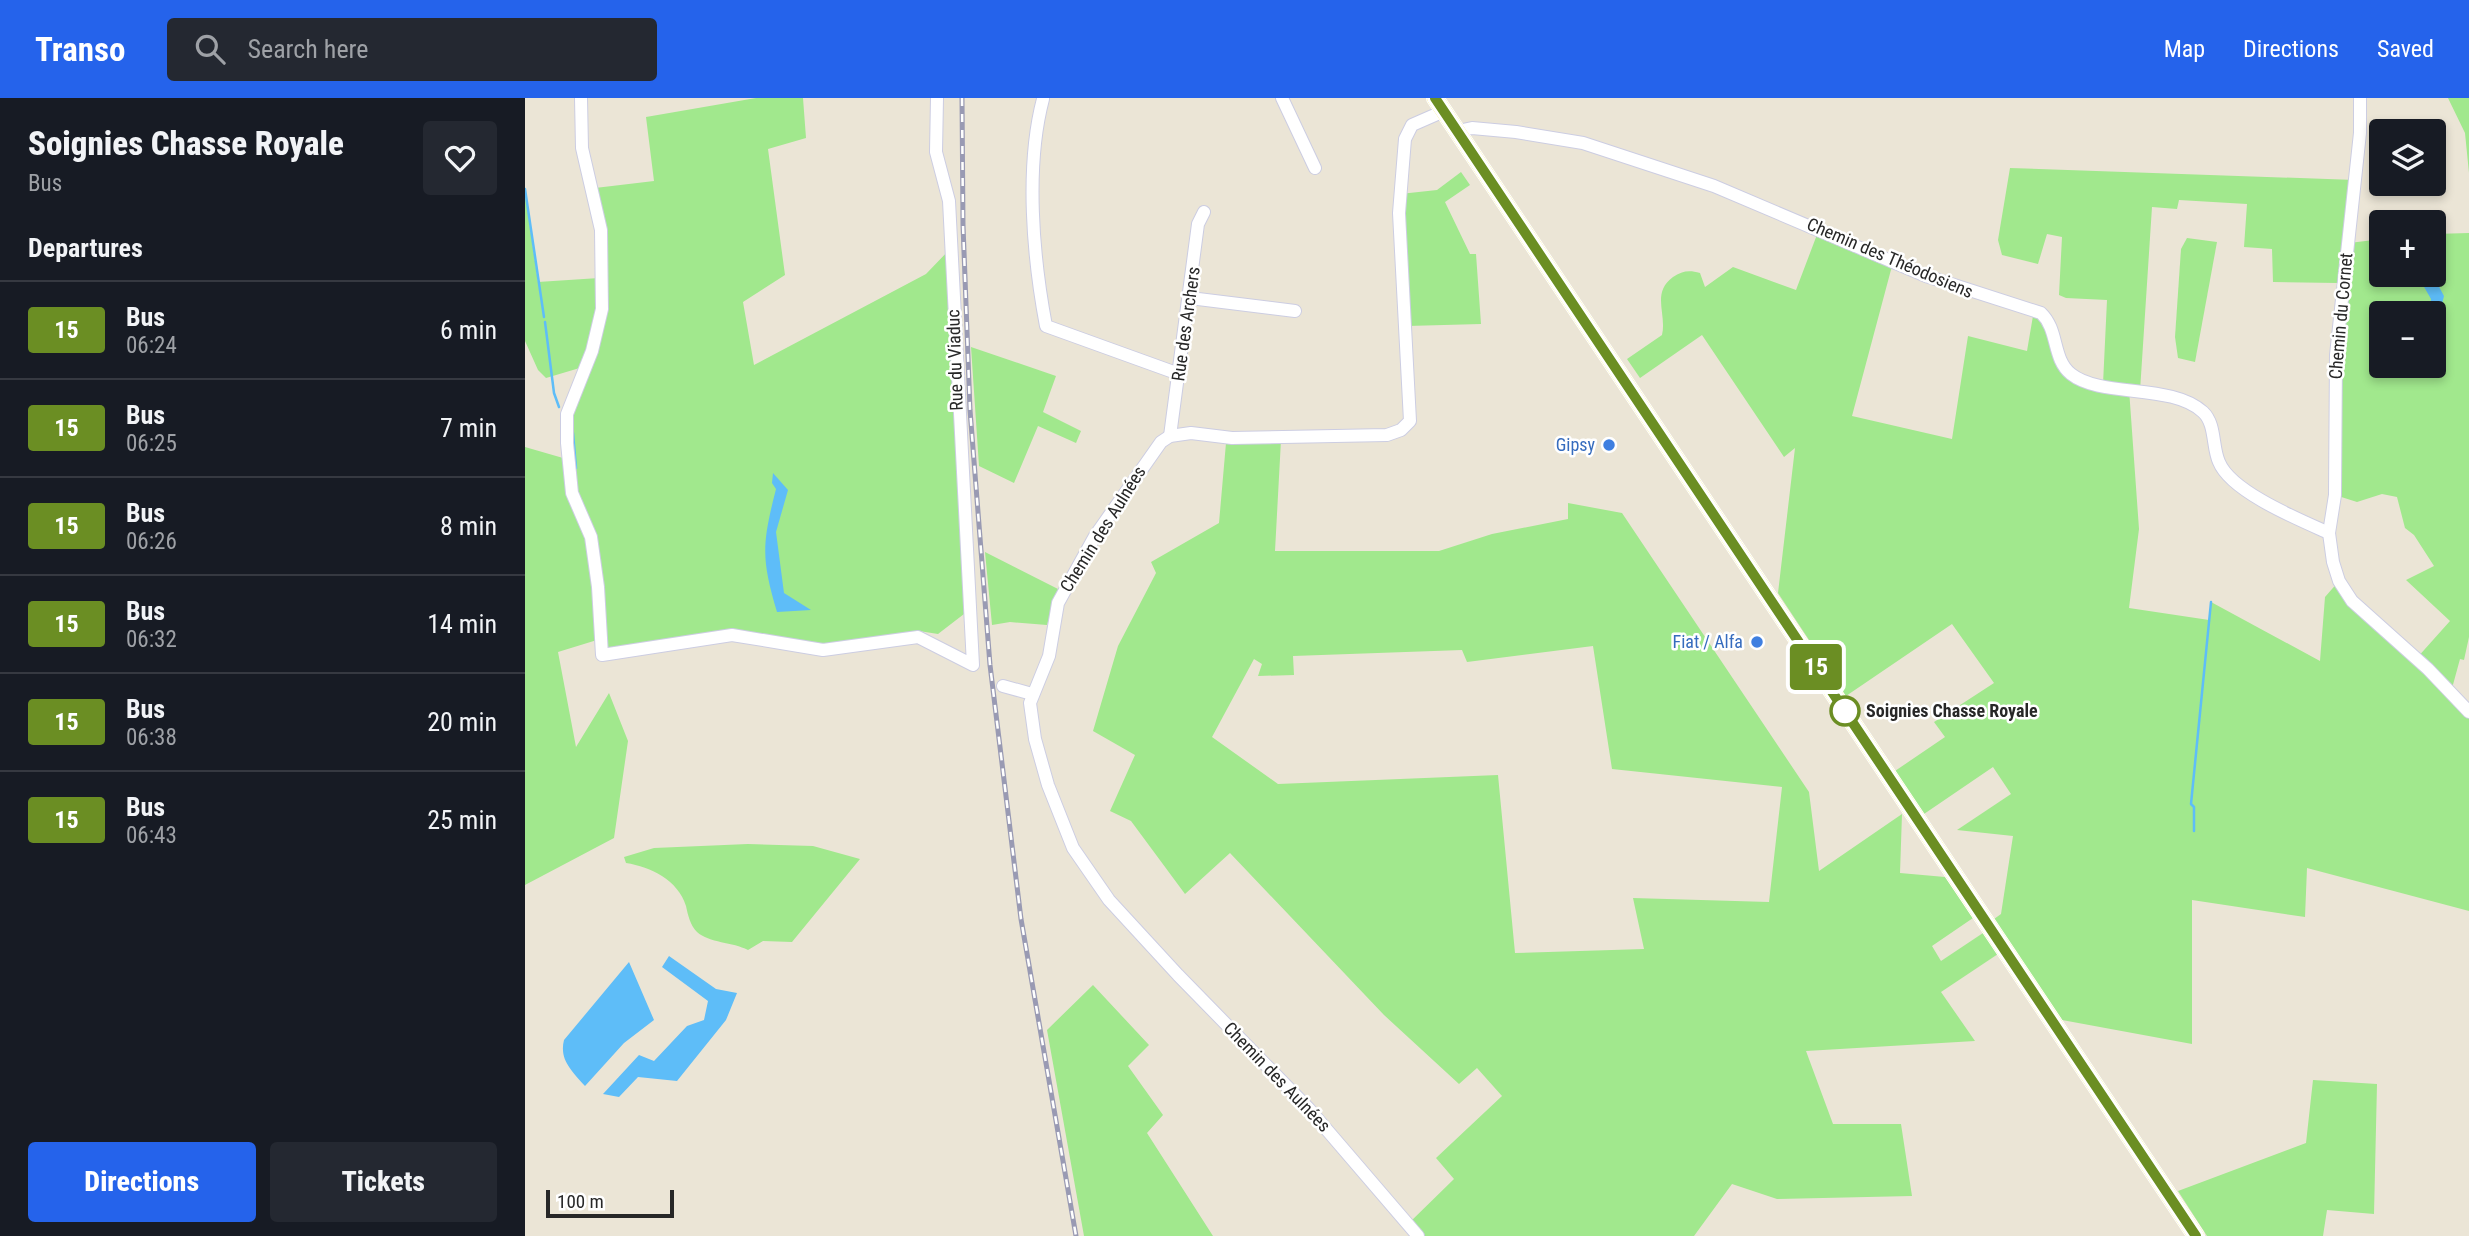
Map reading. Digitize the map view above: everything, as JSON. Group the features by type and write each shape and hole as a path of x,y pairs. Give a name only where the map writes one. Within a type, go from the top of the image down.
{"main road":[{"path":"1440,105 2196,1236"}],"street":[{"name":"Rue du Viaduc","path":"581,98 582,148 601,230 602,309 592,351 567,414 567,443 572,493 591,537 599,587 602,655 731,635 823,650 918,637 973,665 958,426 949,201 936,152 937,98"},
{"path":"1282,98 1315,168"},
{"name":"Chemin du Cornet","path":"2329,533 2335,495 2336,355 2359,145 2360,98"},
{"path":"1043,99 1034,132 1034,263 1046,326 1179,374"},
{"path":"1170,436 1191,433 1232,438 1387,435 1406,426 1412,413 1399,213 1405,139 1412,125 1440,105"},
{"name":"Chemin des Théodosiens","path":"1458,131 1472,128 1516,132 1583,143 1714,186 1957,288 2041,313 2049,322 2060,359 2070,374 2086,381 2177,399 2196,407 2210,424 2218,461 2229,478 2329,533"},
{"name":"Rue des Archers","path":"1170,436 1198,224 1204,212"},
{"path":"1190,298 1295,311"},
{"name":"Chemin des Aulnées","path":"1170,436 1154,448 1095,536 1062,592 1056,609 1049,656 1032,694 1035,739 1044,773 1066,834 1086,868 1142,937 1309,1109 1418,1236"},
{"path":"2329,533 2339,581 2352,601 2428,669 2469,712"},
{"path":"1003,686 1032,694"}],"green space":[{"path":"756,98 803,98 806,138 768,149 785,275 743,302 754,365 926,274 951,248 964,614 938,634 919,631 822,646 731,633 612,650 597,640 558,652 576,747 609,693 628,741 614,838 525,885 525,447 563,458 576,405 608,311 595,188 654,181 646,117"},
{"path":"2448,98 2469,98 2469,173 2465,133"},
{"path":"2010,168 2355,180 2349,243 2369,241 2369,287 2446,287 2446,234 2469,233 2469,637 2464,660 2460,659 2451,692 2469,712 2469,911 2307,868 2305,917 2192,900 2192,1044 2062,1020 1994,919 2001,914 2013,836 1957,830 2011,794 1993,767 1924,814 1895,771 1945,737 1934,722 1994,683 1952,624 1846,696 1778,593 1795,448 1784,457 1702,335 1640,378 1627,359 1662,335 1661,297 1666,283 1679,273 1700,273 1705,287 1733,267 1796,290 1818,232 1892,266 1852,416 1952,439 1968,336 2027,351 2034,310 2041,313 2065,368 2103,384 2107,300 2066,298 2059,295 2062,237 2047,234 2038,264 2002,255 1998,240","holes":["2179,200 2247,204 2244,247 2272,249 2273,282 2338,283 2335,495 2357,502 2382,494 2397,497 2405,528 2414,535 2434,566 2406,580 2450,621 2416,659 2339,581 2325,597 2320,661 2211,602 2209,620 2129,608 2139,529 2129,389 2140,391 2152,207 2177,209"]},
{"path":"1461,172 1470,185 1445,202 1470,254 1476,254 1481,324 1407,326 1400,194 1437,190"},
{"path":"525,193 538,282 599,278 599,299 583,367 546,378 538,370 525,341"},
{"path":"2187,238 2217,242 2195,362 2178,358 2175,337 2181,249"},
{"path":"971,347 1056,376 1043,412 1081,431 1076,443 1038,426 1014,483 979,466"},
{"path":"1281,440 1275,551 1439,551 1492,534 1568,519 1568,503 1622,513 1809,792 1819,871 1902,814 1900,873 1945,877 1973,918 1932,946 1941,961 1983,933 1998,954 1941,992 1975,1041 1806,1051 1833,1124 1901,1124 1912,1196 1777,1199 1732,1184 1694,1236 1418,1236 1408,1224 1454,1179 1436,1158 1502,1096 1477,1068 1459,1084 1384,1015 1230,853 1185,894 1131,821 1110,811 1135,755 1093,731 1118,646 1156,573 1151,562 1219,523 1226,443","holes":["1593,646 1612,769 1782,787 1769,902 1633,898 1644,949 1515,953 1498,775 1278,784 1212,737 1254,659 1262,664 1258,676 1294,675 1293,656 1462,650 1467,662"]},
{"path":"985,552 1058,589 1047,625 1010,622 992,625"},
{"path":"748,844 813,846 860,859 792,942 763,941 748,950 702,936 691,923 677,889 662,876 626,863 624,857 654,848"},
{"path":"1093,985 1149,1045 1128,1066 1163,1115 1147,1133 1213,1236 1084,1236 1047,1030"},
{"path":"2313,1080 2377,1084 2374,1214 2327,1210 2323,1236 2207,1236 2178,1191 2306,1143"}],"water":[{"path":"2424,287 2439,287 2444,296 2443,301 2431,299"},
{"path":"773,473 788,490 776,532 784,593 811,610 777,612 768,578 765,551 776,489 772,483"},
{"path":"669,956 716,989 737,993 726,1020 677,1081 638,1077 619,1097 603,1094 639,1055 654,1061 687,1026 704,1020 708,1001 662,967"},
{"path":"629,962 654,1020 624,1043 585,1086 565,1059 564,1040"}],"waterway":[{"path":"525,189 544,317"},
{"path":"545,322 554,393 559,407"},
{"path":"573,433 576,468"},
{"path":"2194,831 2194,807 2191,804 2211,602"}],"railway":[{"path":"962,98 963,225 970,410 990,665 1021,919 1076,1236"}],"bus line":[{"name":"15","path":"1435,98 2196,1236"}],"place":[{"name":"Gipsy","path":"1609,445"},
{"name":"Fiat / Alfa","path":"1757,642"},
{"name":"Soignies Chasse Royale","path":"1845,711"}]}
